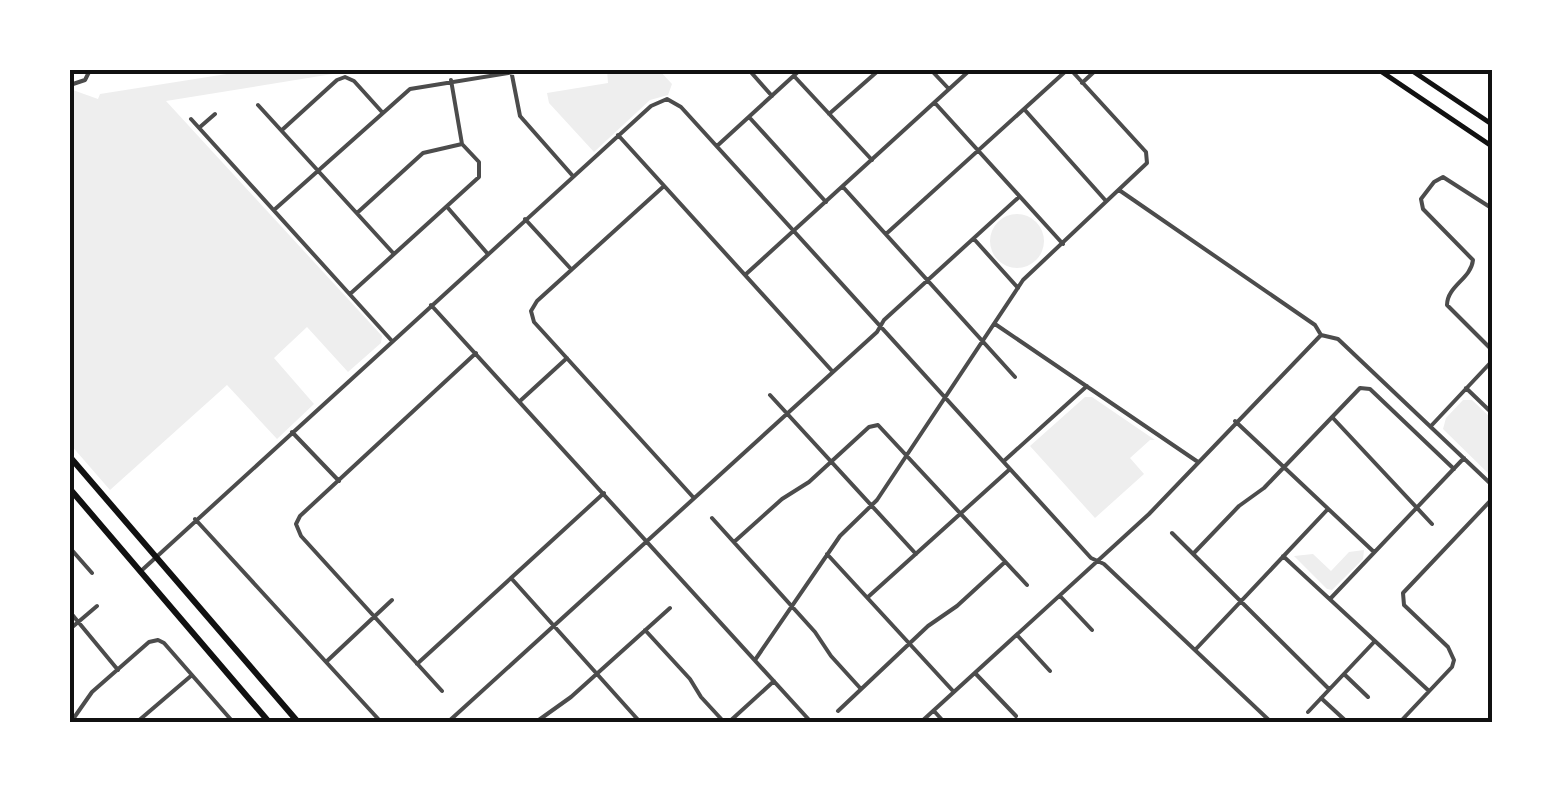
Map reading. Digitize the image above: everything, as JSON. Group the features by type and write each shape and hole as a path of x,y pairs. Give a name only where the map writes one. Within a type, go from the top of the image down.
{"main road":[{"path":"1379,70 1493,147"},
{"path":"1412,70 1493,125"},
{"path":"70,457 298,722"},
{"path":"70,489 269,722"}],"street":[{"path":"70,86 85,80 90,70"},
{"path":"274,210 410,89 527,70"},
{"path":"749,70 772,96"},
{"path":"717,146 800,70"},
{"path":"829,114 879,70"},
{"path":"931,70 949,89"},
{"path":"745,275 970,70"},
{"path":"755,660 840,536 872,507 1028,274 1146,164 1148,156 1069,70 886,234"},
{"path":"1082,83 1096,70"},
{"path":"511,71 520,116 573,176"},
{"path":"794,76 872,160"},
{"path":"282,130 337,80 346,77 382,112"},
{"path":"350,294 476,182 479,162 462,144 451,80"},
{"path":"140,571 618,135 658,100 674,101 1091,558 1271,722"},
{"path":"935,102 1063,244"},
{"path":"258,104 394,254"},
{"path":"1024,109 1106,201"},
{"path":"198,128 215,114"},
{"path":"749,117 826,202"},
{"path":"191,120 392,341"},
{"path":"618,135 833,372"},
{"path":"357,213 423,153 462,144"},
{"path":"1493,208 1443,177 1421,199 1423,208 1472,257 1471,270 1446,302 1493,350"},
{"path":"664,186 537,301 532,311 534,322 694,498"},
{"path":"842,187 1015,377"},
{"path":"1119,190 1315,325 1321,335 1338,339 1493,486"},
{"path":"448,722 1019,197"},
{"path":"448,208 488,254"},
{"path":"526,219 571,269"},
{"path":"974,238 1018,288"},
{"path":"431,305 811,722"},
{"path":"994,324 1198,462"},
{"path":"921,722 1098,561 1321,335"},
{"path":"1486,344 1493,338"},
{"path":"442,691 297,528 300,516 476,354"},
{"path":"520,401 567,358"},
{"path":"1430,427 1493,360"},
{"path":"1004,462 1086,386"},
{"path":"1193,554 1354,392 1364,387 1454,469"},
{"path":"1466,388 1493,414"},
{"path":"770,395 916,554"},
{"path":"1332,417 1432,524"},
{"path":"1235,421 1374,552"},
{"path":"734,542 875,425 908,454 1026,585"},
{"path":"292,432 339,481"},
{"path":"1330,599 1464,458"},
{"path":"868,597 1010,468"},
{"path":"417,664 604,493"},
{"path":"1400,722 1452,667 1454,657 1408,610 1402,602 1403,593 1493,498"},
{"path":"1195,650 1328,509"},
{"path":"712,518 861,689"},
{"path":"196,519 381,722"},
{"path":"1172,534 1330,689"},
{"path":"70,548 92,573"},
{"path":"827,554 954,692"},
{"path":"1283,556 1429,691"},
{"path":"838,711 936,618 957,606 1005,562"},
{"path":"510,578 637,721"},
{"path":"1060,596 1092,630"},
{"path":"326,662 392,600"},
{"path":"70,629 96,606"},
{"path":"536,722 670,608"},
{"path":"70,612 118,670"},
{"path":"645,630 726,722 774,681"},
{"path":"1016,635 1050,671"},
{"path":"71,722 86,698 149,642 158,640 232,722"},
{"path":"1308,712 1375,640"},
{"path":"975,673 1016,716"},
{"path":"1344,674 1368,697"},
{"path":"136,722 192,675"},
{"path":"1321,698 1347,722"},
{"path":"934,711 944,722"}],"shaded area":[{"path":"252,70 357,70 166,101 382,336 381,343 348,372 307,327 274,358 314,404 277,439 227,385 110,490 70,444 70,89 98,99 100,94"},
{"path":"607,70 659,70 672,84 668,95 650,100 594,152 549,103 547,93 608,83"},
{"path":"1017,214 1036,222 1044,241 1036,260 1017,268 998,260 990,241 998,222"},
{"path":"1085,397 1092,397 1155,440 1130,458 1144,474 1095,518 1030,446"},
{"path":"1463,400 1472,400 1493,420 1493,478 1443,429 1446,418"},
{"path":"1364,550 1363,559 1332,590 1294,556 1313,554 1331,571 1349,552"}]}
